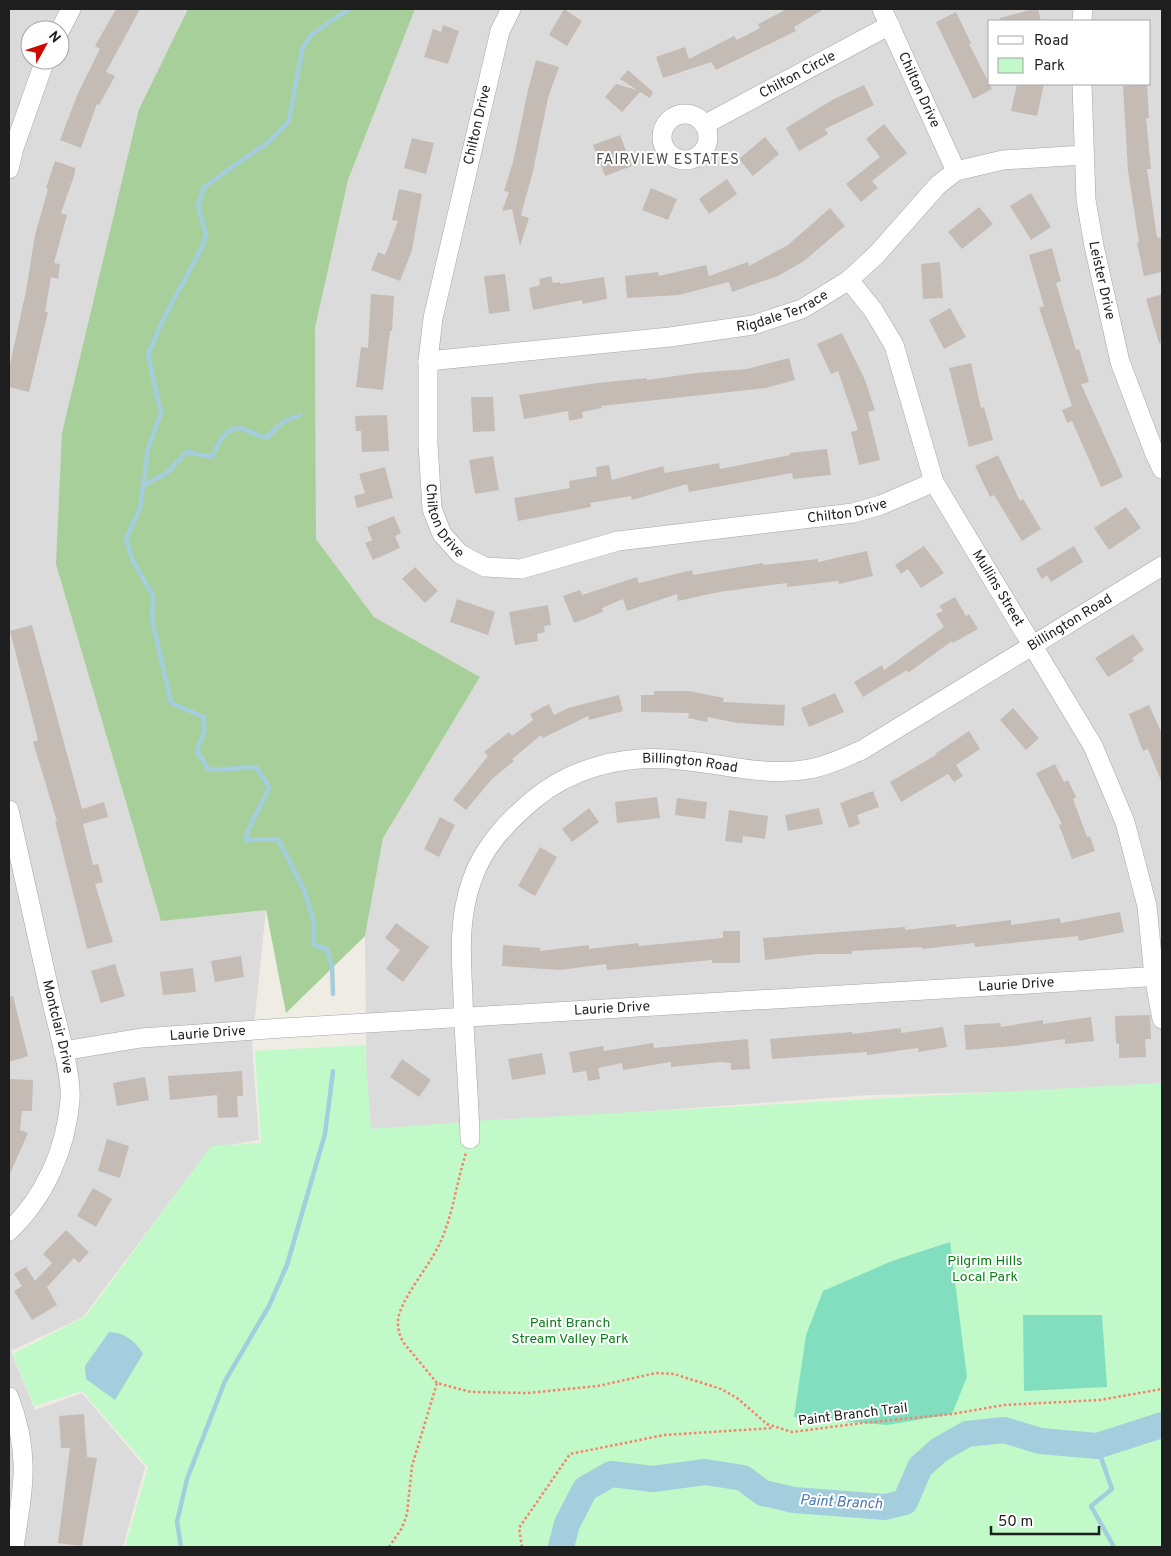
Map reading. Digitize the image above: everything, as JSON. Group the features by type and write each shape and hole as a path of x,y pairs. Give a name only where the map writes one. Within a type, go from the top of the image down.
{"street":[{"name":"Chilton Drive","path":"511,9 500,31 433,318 428,361 428,444 432,509 442,534 460,554 486,566 521,569 618,541 853,513 881,505 934,482"},
{"name":"Chilton Drive","path":"886,17 956,171"},
{"name":"Chilton Circle","path":"704,125 886,17"},
{"path":"9,169 14,148 41,70"},
{"name":"Leister Drive","path":"1082,85 1086,200 1094,246 1120,362 1162,469"},
{"name":"Rigdale Terrace","path":"428,361 670,337 753,325 802,308 848,280 877,254 938,185 956,171 1003,160 1084,155"},
{"name":"Mullins Street","path":"848,280 873,310 894,345 934,482 1093,746 1125,822 1147,906 1158,976 1162,1019"},
{"name":"Billington Road","path":"470,1139 460,932 472,880 492,842 509,821 550,786 573,775 624,759 667,759 773,772 810,769 837,761 862,750 1162,566"},
{"name":"Montclair Drive","path":"9,810 63,1051 70,1097 62,1145 43,1189 28,1211 9,1231"},
{"name":"Laurie Drive","path":"63,1051 141,1038 1158,976"},
{"path":"9,1397 18,1422 24,1453 23,1487 14,1547"}],"path":[{"path":"470,1139 445,1231 427,1267 404,1304 398,1321 399,1334 403,1342 437,1383 471,1392 529,1393 598,1386 656,1373 674,1374 711,1385 737,1398 774,1428"},
{"path":"389,1547 402,1528 406,1514 412,1466 437,1383"},
{"name":"Paint Branch Trail","path":"522,1547 519,1528 570,1454 664,1435 774,1428 792,1432 819,1430 862,1423 952,1414 1004,1405 1100,1400 1162,1389"}],"shaded area":[{"path":"9,9 188,9 139,109 266,910 252,1045 259,1140 210,1148 83,1317 11,1351 35,1410 82,1393 145,1467 123,1547 9,1547"},
{"path":"415,9 1162,9 1162,1083 1084,1090 870,1095 367,1130 365,936 383,838 480,677 374,617 316,539 315,328 348,180"}],"green space":[{"path":"188,9 415,9 348,180 315,328 316,539 374,617 480,677 383,838 365,936 286,1013 266,910 161,921 56,564 62,433 139,109"},
{"name":"Paint Branch Stream Valley Park","path":"365,1045 371,1129 491,1120 1162,1083 1162,1547 125,1547 148,1467 82,1391 34,1406 13,1354 86,1316 211,1146 261,1143 255,1051"},
{"path":"950,1242 967,1377 952,1414 887,1425 794,1417 806,1335 823,1291 892,1261"},
{"path":"1023,1315 1102,1315 1107,1387 1024,1391"}],"water":[{"path":"109,1332 129,1338 143,1354 115,1400 86,1379 85,1366"}],"building":[{"path":"116,9 140,9 106,72 115,76 99,105 97,104 81,148 60,140 78,93 100,49 95,46"},
{"path":"564,9 582,21 567,46 549,35"},
{"path":"787,9 824,9 794,27 796,31 716,70 711,62 663,78 656,57 685,47 689,59 734,36 737,40 760,28 758,24"},
{"path":"1038,9 1041,20 1001,20 1000,18"},
{"path":"956,12 971,43 969,44 988,81 988,85 992,89 973,99 936,22"},
{"path":"443,25 459,31 448,64 424,57 433,29 441,32"},
{"path":"536,60 559,67 548,98 533,171 521,215 529,218 520,246 512,209 502,211 509,192 504,191 513,162"},
{"path":"628,70 653,92 650,98 640,92 622,112 605,97 616,84 637,90 620,79"},
{"path":"864,85 874,105 825,129 828,134 799,151 786,128 834,99"},
{"path":"1017,85 1044,85 1037,116 1011,111"},
{"path":"1147,85 1149,118 1146,118 1151,169 1147,169 1157,238 1162,237 1162,272 1144,276 1137,243 1139,242 1128,171 1123,86"},
{"path":"884,124 907,153 872,181 878,188 861,202 846,184 880,157 866,139"},
{"path":"620,135 632,166 605,176 593,145"},
{"path":"765,137 779,154 753,176 739,159"},
{"path":"412,138 434,143 426,174 404,168"},
{"path":"55,161 75,168 75,173 61,213 67,215 54,263 60,264 58,279 51,277 45,312 48,312 29,392 9,387 9,369 26,291 35,235 48,189 46,188"},
{"path":"727,179 737,194 709,214 699,199"},
{"path":"651,188 677,199 668,220 642,210"},
{"path":"399,189 422,194 412,250 400,281 371,270 378,252 385,255 398,221 392,220"},
{"path":"1031,193 1051,227 1031,240 1010,206"},
{"path":"979,207 993,224 962,249 948,232"},
{"path":"830,208 845,226 804,261 778,276 732,292 729,282 679,295 627,298 625,276 658,272 659,276 706,265 709,276 748,262 749,266 788,245"},
{"path":"1052,248 1061,281 1056,283 1076,350 1079,349 1089,382 1081,384 1123,477 1101,487 1072,421 1067,423 1062,410 1072,406 1039,308 1044,306 1029,255"},
{"path":"940,262 943,298 923,299 921,264"},
{"path":"505,274 510,311 489,314 484,276"},
{"path":"551,276 553,283 560,282 560,284 604,277 607,299 583,304 582,300 533,310 529,288 540,285 539,279"},
{"path":"371,294 394,296 392,331 390,331 383,390 356,387 361,347 368,348"},
{"path":"1162,294 1162,343 1159,343 1146,299"},
{"path":"950,308 966,337 944,349 929,320"},
{"path":"842,333 865,380 875,410 868,412 880,460 859,465 851,432 858,430 838,371 831,374 817,344"},
{"path":"789,358 795,380 766,388 601,406 602,408 582,412 583,418 569,421 568,411 524,419 519,395 597,383 647,378 647,380 696,373 747,369"},
{"path":"971,363 981,408 984,407 993,440 969,447 949,368"},
{"path":"471,397 493,397 495,431 473,432"},
{"path":"387,415 389,451 362,452 361,431 356,431 355,416"},
{"path":"827,449 831,475 793,479 792,473 689,492 687,484 632,500 631,496 590,503 591,507 518,521 514,498 570,488 569,481 597,476 596,467 609,465 612,480 663,466 665,473 719,463 720,469 790,455 790,453"},
{"path":"998,455 1020,501 1023,499 1041,529 1022,541 994,495 990,497 975,466"},
{"path":"493,456 499,490 475,494 469,460"},
{"path":"385,467 393,498 357,508 354,496 365,493 359,474"},
{"path":"1126,507 1141,528 1109,550 1094,528"},
{"path":"394,516 401,533 395,536 400,548 373,560 365,543 372,540 367,527"},
{"path":"924,546 944,573 921,588 908,569 901,574 895,565"},
{"path":"1074,546 1083,562 1051,582 1047,575 1042,579 1036,569"},
{"path":"867,551 873,576 839,584 838,581 787,587 787,583 719,592 678,601 677,594 627,611 623,599 602,608 603,612 574,623 563,596 580,590 582,595 637,577 639,583 692,570 693,575 763,563 763,565 818,559 818,562"},
{"path":"415,567 438,591 425,603 402,579"},
{"path":"955,597 966,616 969,614 978,629 953,643 952,641 908,673 907,670 863,697 854,682 882,665 884,670 944,627 936,614 943,611 939,606"},
{"path":"457,599 495,612 488,635 450,622"},
{"path":"548,605 551,625 544,626 545,632 537,634 538,641 515,645 509,612"},
{"path":"32,625 82,809 104,802 108,817 83,824 93,865 98,864 103,882 95,884 113,942 87,949 55,821 57,821 33,742 38,740 10,631"},
{"path":"1133,634 1144,650 1132,658 1134,661 1108,677 1095,658"},
{"path":"654,691 689,691 724,698 723,702 785,705 784,726 737,723 708,717 707,722 688,718 689,713 641,712 641,695 654,695"},
{"path":"835,693 844,712 809,727 801,708"},
{"path":"619,695 623,711 589,720 588,716 543,738 541,735 512,759 514,761 492,779 466,810 453,800 488,756 484,752 509,732 512,736 533,720 530,714 549,704 554,715 568,708"},
{"path":"1149,705 1162,734 1162,783 1148,749 1143,751 1129,714"},
{"path":"1013,708 1039,738 1026,750 1000,720"},
{"path":"969,731 980,749 956,765 963,776 954,782 948,774 901,802 890,782 936,755"},
{"path":"1055,764 1064,782 1068,780 1076,797 1073,799 1087,837 1090,836 1095,851 1072,859 1059,825 1062,824 1036,773"},
{"path":"873,791 879,807 857,815 860,824 849,828 840,803"},
{"path":"657,797 660,818 617,823 615,802"},
{"path":"677,798 707,802 705,819 675,815"},
{"path":"589,808 599,822 572,842 562,829"},
{"path":"819,808 823,824 788,831 785,815"},
{"path":"729,810 768,816 765,839 743,836 742,843 725,841"},
{"path":"440,817 455,825 439,857 424,849"},
{"path":"540,847 557,857 535,896 518,886"},
{"path":"1120,912 1124,932 1079,941 1078,936 975,947 974,943 922,949 922,947 852,951 852,954 817,954 765,960 763,938 905,927 905,930 956,924 956,927 1011,920 1011,925 1060,918 1061,923"},
{"path":"396,923 429,947 403,982 386,969 400,950 385,938"},
{"path":"723,931 740,931 740,963 712,963 712,960 607,970 606,964 560,970 502,966 503,945 540,948 540,951 589,945 589,949 638,943 639,946 723,938"},
{"path":"241,956 244,977 215,982 211,961"},
{"path":"115,964 125,996 101,1003 91,971"},
{"path":"193,968 196,992 163,995 160,972"},
{"path":"13,996 28,1056 9,1062 9,997"},
{"path":"1150,1015 1151,1039 1145,1039 1146,1057 1119,1058 1119,1044 1116,1043 1115,1016"},
{"path":"1091,1017 1094,1041 1065,1044 1065,1039 966,1050 964,1025 1000,1023 1001,1027 1043,1020 1043,1024"},
{"path":"943,1027 947,1047 919,1052 918,1048 867,1055 867,1052 772,1059 770,1039 852,1032 852,1034 901,1028 901,1033"},
{"path":"748,1039 750,1069 731,1070 731,1063 721,1062 671,1067 671,1062 623,1070 622,1063 598,1068 600,1079 588,1081 586,1071 573,1073 569,1052 603,1046 604,1051 653,1043 654,1048"},
{"path":"542,1053 546,1074 512,1080 508,1059"},
{"path":"402,1059 431,1080 419,1097 390,1077"},
{"path":"242,1071 243,1096 237,1096 238,1117 218,1118 217,1095 170,1100 168,1076"},
{"path":"145,1077 149,1100 117,1106 113,1083"},
{"path":"9,1079 33,1080 32,1111 22,1111 20,1130 28,1133 9,1176"},
{"path":"107,1139 129,1146 120,1178 98,1171"},
{"path":"93,1188 112,1199 96,1227 77,1216"},
{"path":"66,1230 89,1252 79,1263 74,1258 47,1287 57,1305 32,1320 14,1291 22,1286 14,1274 26,1267 35,1281 52,1263 43,1254"},
{"path":"84,1414 87,1457 97,1458 82,1546 58,1543 70,1448 61,1448 59,1416"}],"waterway":[{"path":"333,994 332,966 327,949 314,945 314,922 304,890 278,839 245,840 269,787 256,767 209,770 197,751 204,732 204,717 171,703 152,619 153,596 132,559 126,539 140,508 148,449 161,413 148,355 163,320 202,247 206,234 198,206 204,187 271,140 289,121 302,50 311,35 349,9"},
{"path":"143,486 168,472 187,452 212,457 222,438 229,431 239,428 266,438 283,422 300,415"},
{"path":"181,1547 177,1522 187,1479 225,1381 269,1306 287,1265 325,1134 333,1071"},
{"name":"Paint Branch","path":"561,1547 567,1524 585,1489 611,1474 653,1479 705,1472 743,1478 763,1493 794,1500 885,1507 905,1502 920,1467 939,1450 967,1434 1004,1430 1040,1441 1097,1446 1162,1425"},
{"path":"1097,1446 1112,1489 1091,1506 1114,1547"}],"district":[{"name":"FAIRVIEW ESTATES","path":"668,160"}],"park label":[{"name":"Pilgrim Hills Local Park","path":"985,1269"}]}
